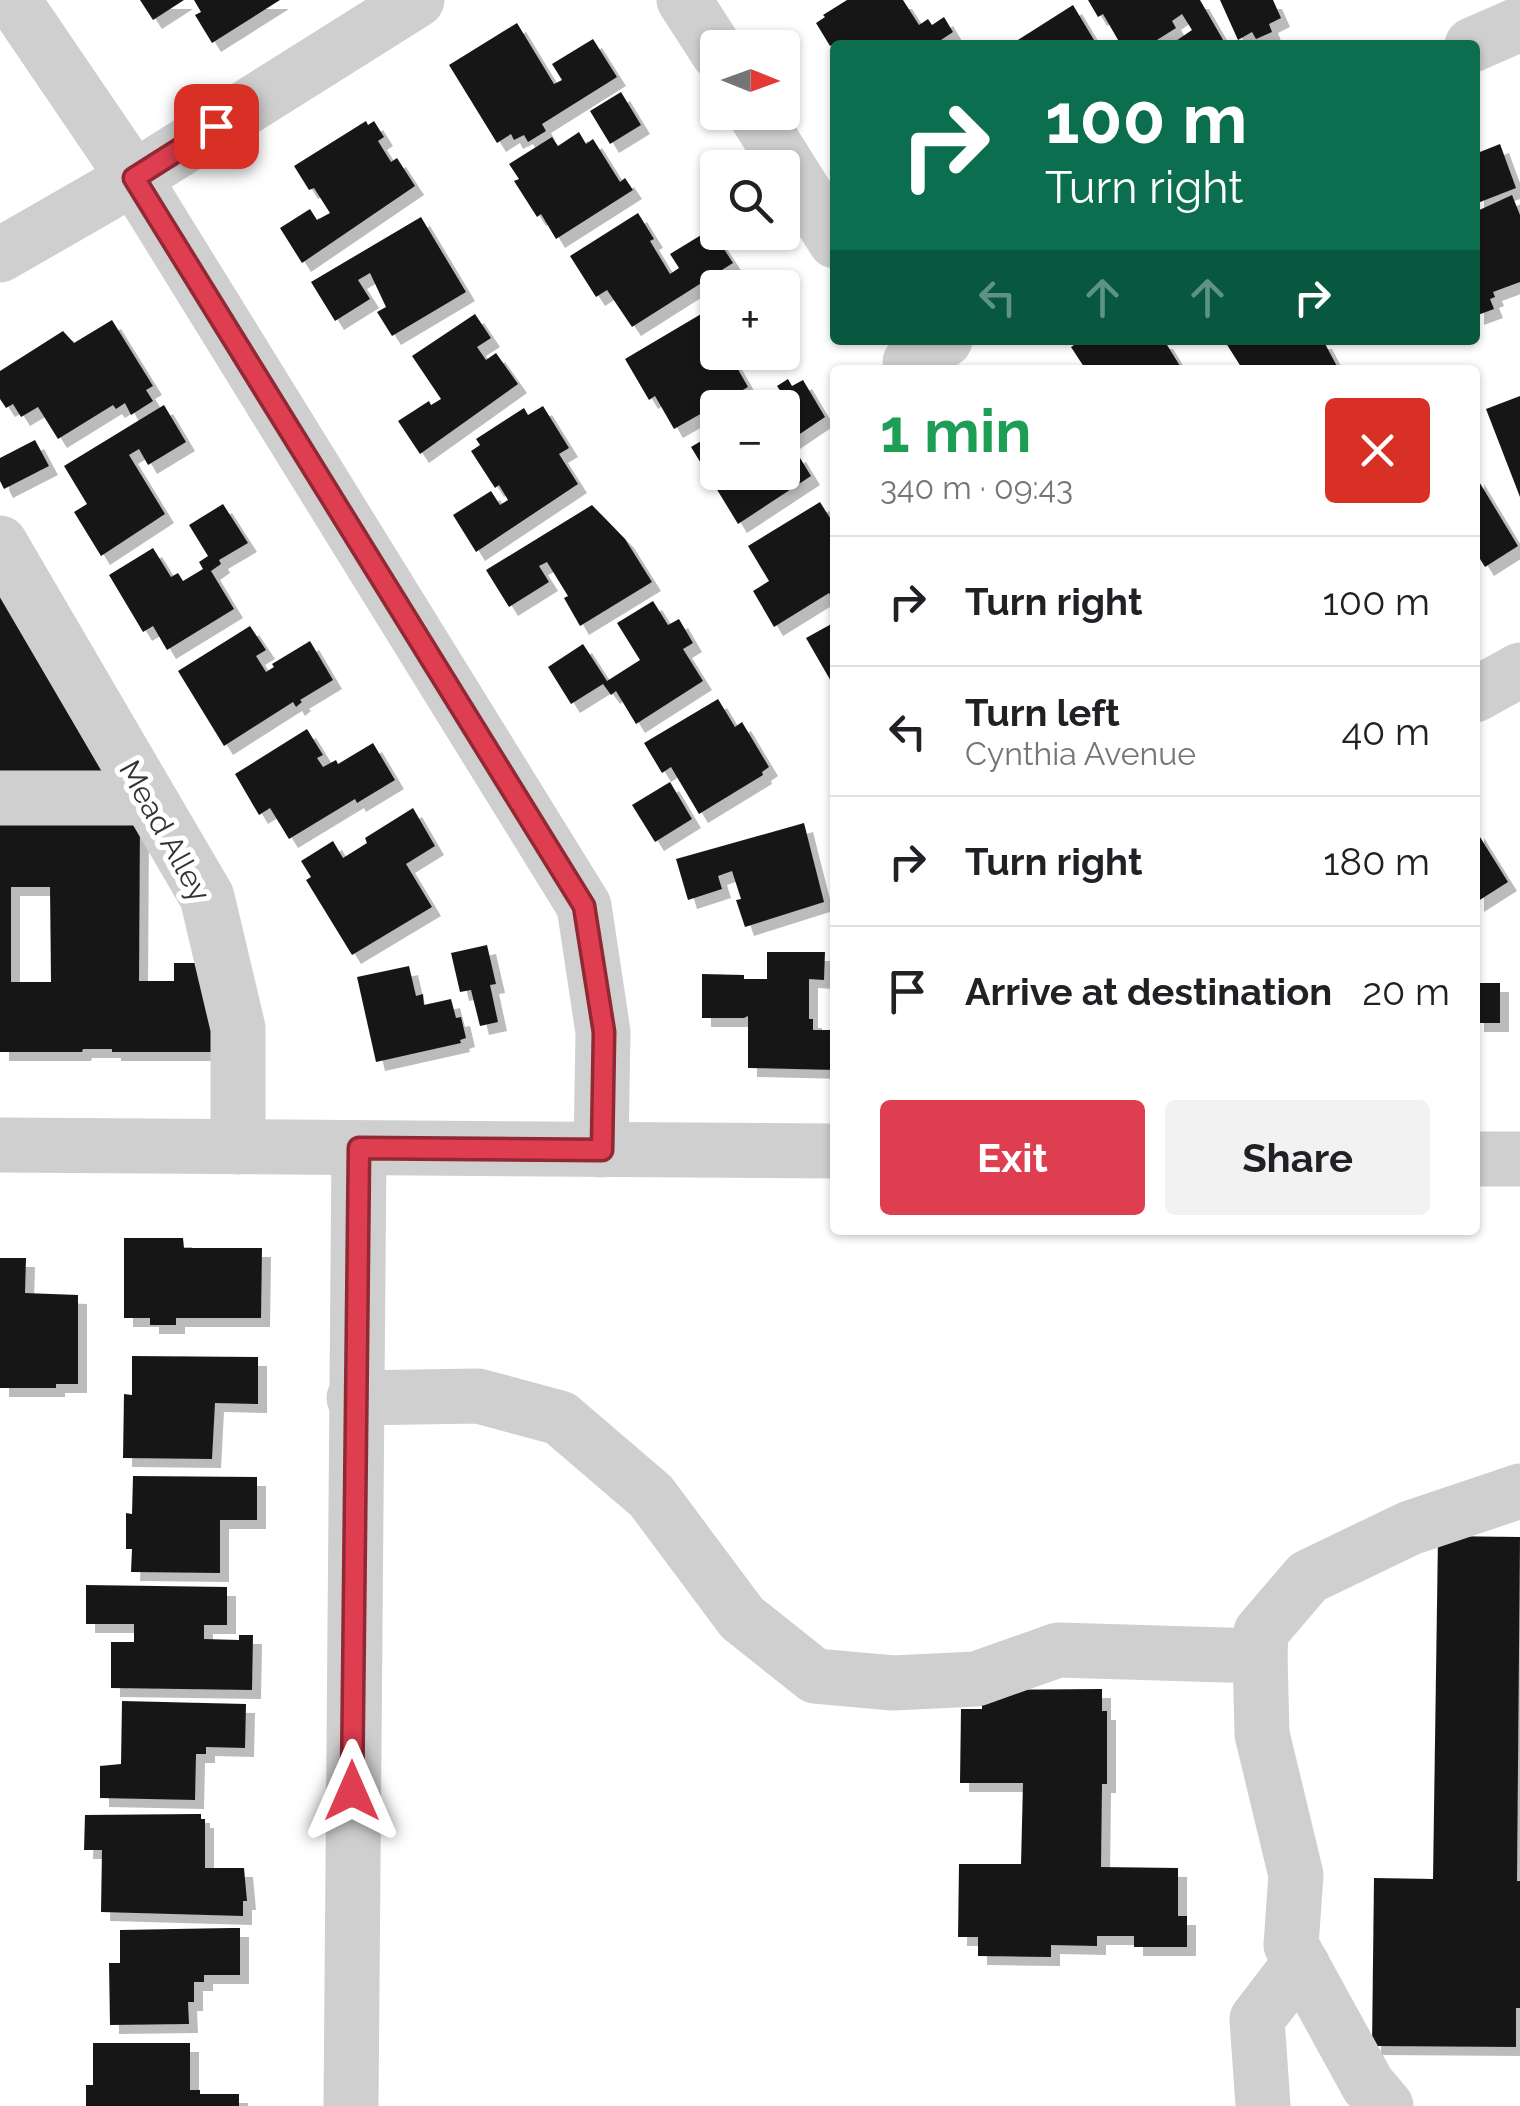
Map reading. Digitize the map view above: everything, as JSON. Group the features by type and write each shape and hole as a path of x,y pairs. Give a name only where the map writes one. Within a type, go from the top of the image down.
{"street":[{"path":"13,0 134,178 584,906 604,1032 602,1150"},
{"path":"0,254 134,178 416,0"},
{"path":"684,0 703,30"},
{"path":"1480,42 1520,24"},
{"path":"765,130 830,233"},
{"name":"Mead Alley","path":"0,543 207,898 238,1028 238,1147"},
{"path":"1480,692 1520,670"},
{"path":"0,798 148,798"},
{"path":"0,1145 830,1151"},
{"path":"351,2106 359,1148"},
{"path":"1480,1158 1520,1159"},
{"path":"354,1398 478,1396 560,1418 651,1496 742,1618 815,1676 892,1683 976,1678 1058,1650 1260,1656"},
{"path":"1386,2106 1368,2085 1291,1945 1296,1875 1262,1734 1262,1632 1308,1577 1410,1528 1520,1490"},
{"path":"1262,2106 1258,2018 1290,1976 1303,1966"}],"building":[{"path":"140,0 184,0 153,20"},
{"path":"194,0 280,0 212,43 195,15 201,12"},
{"path":"847,0 903,0 919,25 928,19 932,25 944,17 953,32 941,40 830,40 830,46 816,23"},
{"path":"1088,0 1200,0 1223,40 1177,40 1192,30 1182,14 1172,21 1176,28 1157,40 1118,40 1103,14 1098,17"},
{"path":"1220,0 1273,0 1281,18 1269,24 1272,32 1256,39 1252,32 1238,40"},
{"path":"1073,5 1094,40 1018,40"},
{"path":"517,23 554,84 562,80 552,64 593,39 617,77 542,124 546,131 528,142 524,135 514,140 511,134 497,143 449,65"},
{"path":"621,92 641,125 610,144 590,111"},
{"path":"366,121 368,125 374,121 384,137 378,141 391,162 397,158 415,186 302,263 280,228 310,209 317,220 330,213 294,166"},
{"path":"579,132 586,144 593,139 620,182 625,178 633,190 556,239 514,181 519,179 509,164 552,137 558,146"},
{"path":"1500,144 1516,188 1480,202 1480,152"},
{"path":"1512,195 1520,215 1520,282 1493,292 1495,297 1490,299 1494,309 1480,314 1480,210"},
{"path":"638,213 670,274 679,268 670,254 700,236 700,250 725,250 733,263 722,270 700,270 700,284 632,327 607,290 596,297 570,256"},
{"path":"421,217 466,292 392,336 377,312 386,307 370,273 358,280 370,299 335,321 311,282"},
{"path":"475,314 491,338 477,347 486,360 496,353 518,384 420,454 398,421 429,401 431,405 441,399 412,356"},
{"path":"700,315 700,370 738,370 748,387 700,390 700,414 674,429 655,396 649,400 625,359"},
{"path":"112,320 153,386 146,390 153,401 131,415 125,403 116,409 113,405 58,439 38,407 21,417 13,404 6,408 0,399 0,371 63,331 74,343"},
{"path":"1167,345 1179,365 1083,365 1071,347"},
{"path":"1227,345 1326,345 1336,365 1240,365"},
{"path":"788,379 792,386 803,380 825,417 800,434 800,390 780,390 777,386"},
{"path":"1520,396 1520,497 1486,409"},
{"path":"164,405 186,442 148,465 139,449 129,455 165,514 101,556 74,512 87,504 64,466"},
{"path":"543,406 569,448 559,454 578,484 476,552 453,515 491,491 500,505 508,500 499,485 495,488 471,451 480,445 476,439 524,408 528,415"},
{"path":"35,440 49,466 4,489 0,458"},
{"path":"700,442 700,462 691,447"},
{"path":"800,458 811,476 800,483"},
{"path":"1480,483 1518,546 1485,567 1480,559"},
{"path":"717,490 790,490 738,524"},
{"path":"820,502 830,518 830,595 774,627 753,591 769,581 748,546"},
{"path":"223,504 248,543 219,560 221,564 211,571 234,609 167,650 153,626 143,632 109,575 153,548 171,577 178,573 183,581 203,569 199,562 208,556 189,525"},
{"path":"592,505 625,539 652,582 580,626 564,598 568,596 547,562 539,566 549,582 509,607 486,570"},
{"path":"0,567 101,767 101,789 0,789"},
{"path":"653,601 668,625 679,619 693,643 683,649 703,681 636,724 616,691 611,695 603,684 571,704 548,667 583,644 607,681 640,660 617,623"},
{"path":"830,625 830,680 806,638"},
{"path":"250,626 266,650 256,656 266,672 274,667 272,664 310,641 333,680 300,700 296,707 293,702 224,746 178,671"},
{"path":"718,699 735,727 742,722 769,767 763,775 699,814 671,767 662,773 644,743"},
{"path":"307,729 323,755 317,758 323,767 336,760 338,764 373,743 395,780 289,839 270,808 259,815 235,774"},
{"path":"670,782 692,819 655,842 632,805"},
{"path":"413,808 435,846 406,864 432,907 352,955 306,880 311,877 301,861 333,841 343,858 367,843 365,838"},
{"path":"0,819 140,819 139,981 174,981 174,963 202,963 211,981 213,1052 0,1052","holes":["11,887 50,887 51,982 11,982"]},
{"path":"804,823 824,902 745,927 732,871 718,876 722,889 688,900 676,859"},
{"path":"1480,837 1508,882 1480,900"},
{"path":"487,945 496,984 490,985 498,1022 480,1026 471,990 460,992 451,953"},
{"path":"767,952 825,952 824,980 809,979 809,1019 813,1019 813,1030 830,1030 830,1070 748,1068 748,1016 702,1018 702,974 767,979"},
{"path":"409,966 416,996 423,994 424,1005 451,999 466,1038 461,1043 376,1062 357,977"},
{"path":"1480,983 1500,983 1500,1023 1480,1023"},
{"path":"124,1238 183,1238 184,1248 262,1248 261,1318 176,1318 176,1325 150,1325 150,1318 124,1318"},
{"path":"0,1258 26,1258 25,1293 78,1295 78,1384 0,1388"},
{"path":"132,1356 258,1357 258,1404 215,1403 212,1459 123,1458 124,1394 132,1395"},
{"path":"133,1476 257,1477 257,1520 220,1520 220,1573 131,1572 132,1549 126,1549 126,1513 132,1514"},
{"path":"1438,1536 1520,1537 1520,2008 1516,2008 1516,2047 1372,2046 1374,1878 1433,1879"},
{"path":"86,1585 227,1587 227,1625 204,1625 204,1639 239,1640 239,1635 253,1635 252,1690 111,1688 111,1642 134,1642 134,1624 86,1624"},
{"path":"1102,1689 1102,1711 1107,1711 1107,1784 1102,1784 1101,1867 1178,1868 1178,1916 1187,1916 1187,1947 1134,1947 1134,1936 1097,1936 1097,1946 1051,1945 1051,1957 978,1956 978,1937 958,1937 959,1864 1021,1864 1023,1783 960,1783 961,1709 982,1709 982,1690"},
{"path":"122,1701 246,1704 245,1748 206,1747 206,1754 196,1754 195,1800 100,1798 100,1766 121,1764"},
{"path":"201,1814 201,1819 205,1819 205,1868 244,1868 247,1901 243,1901 243,1916 101,1912 102,1850 84,1850 85,1815"},
{"path":"240,1928 240,1975 204,1975 204,1982 194,1982 194,2002 188,2002 189,2024 110,2025 109,1963 120,1963 120,1930"},
{"path":"93,2043 190,2043 190,2090 200,2090 200,2094 239,2094 239,2106 86,2106 86,2085 93,2085"}],"route":[{"path":"216,126 134,178 584,906 604,1032 602,1150 359,1148 352,1791"}]}
